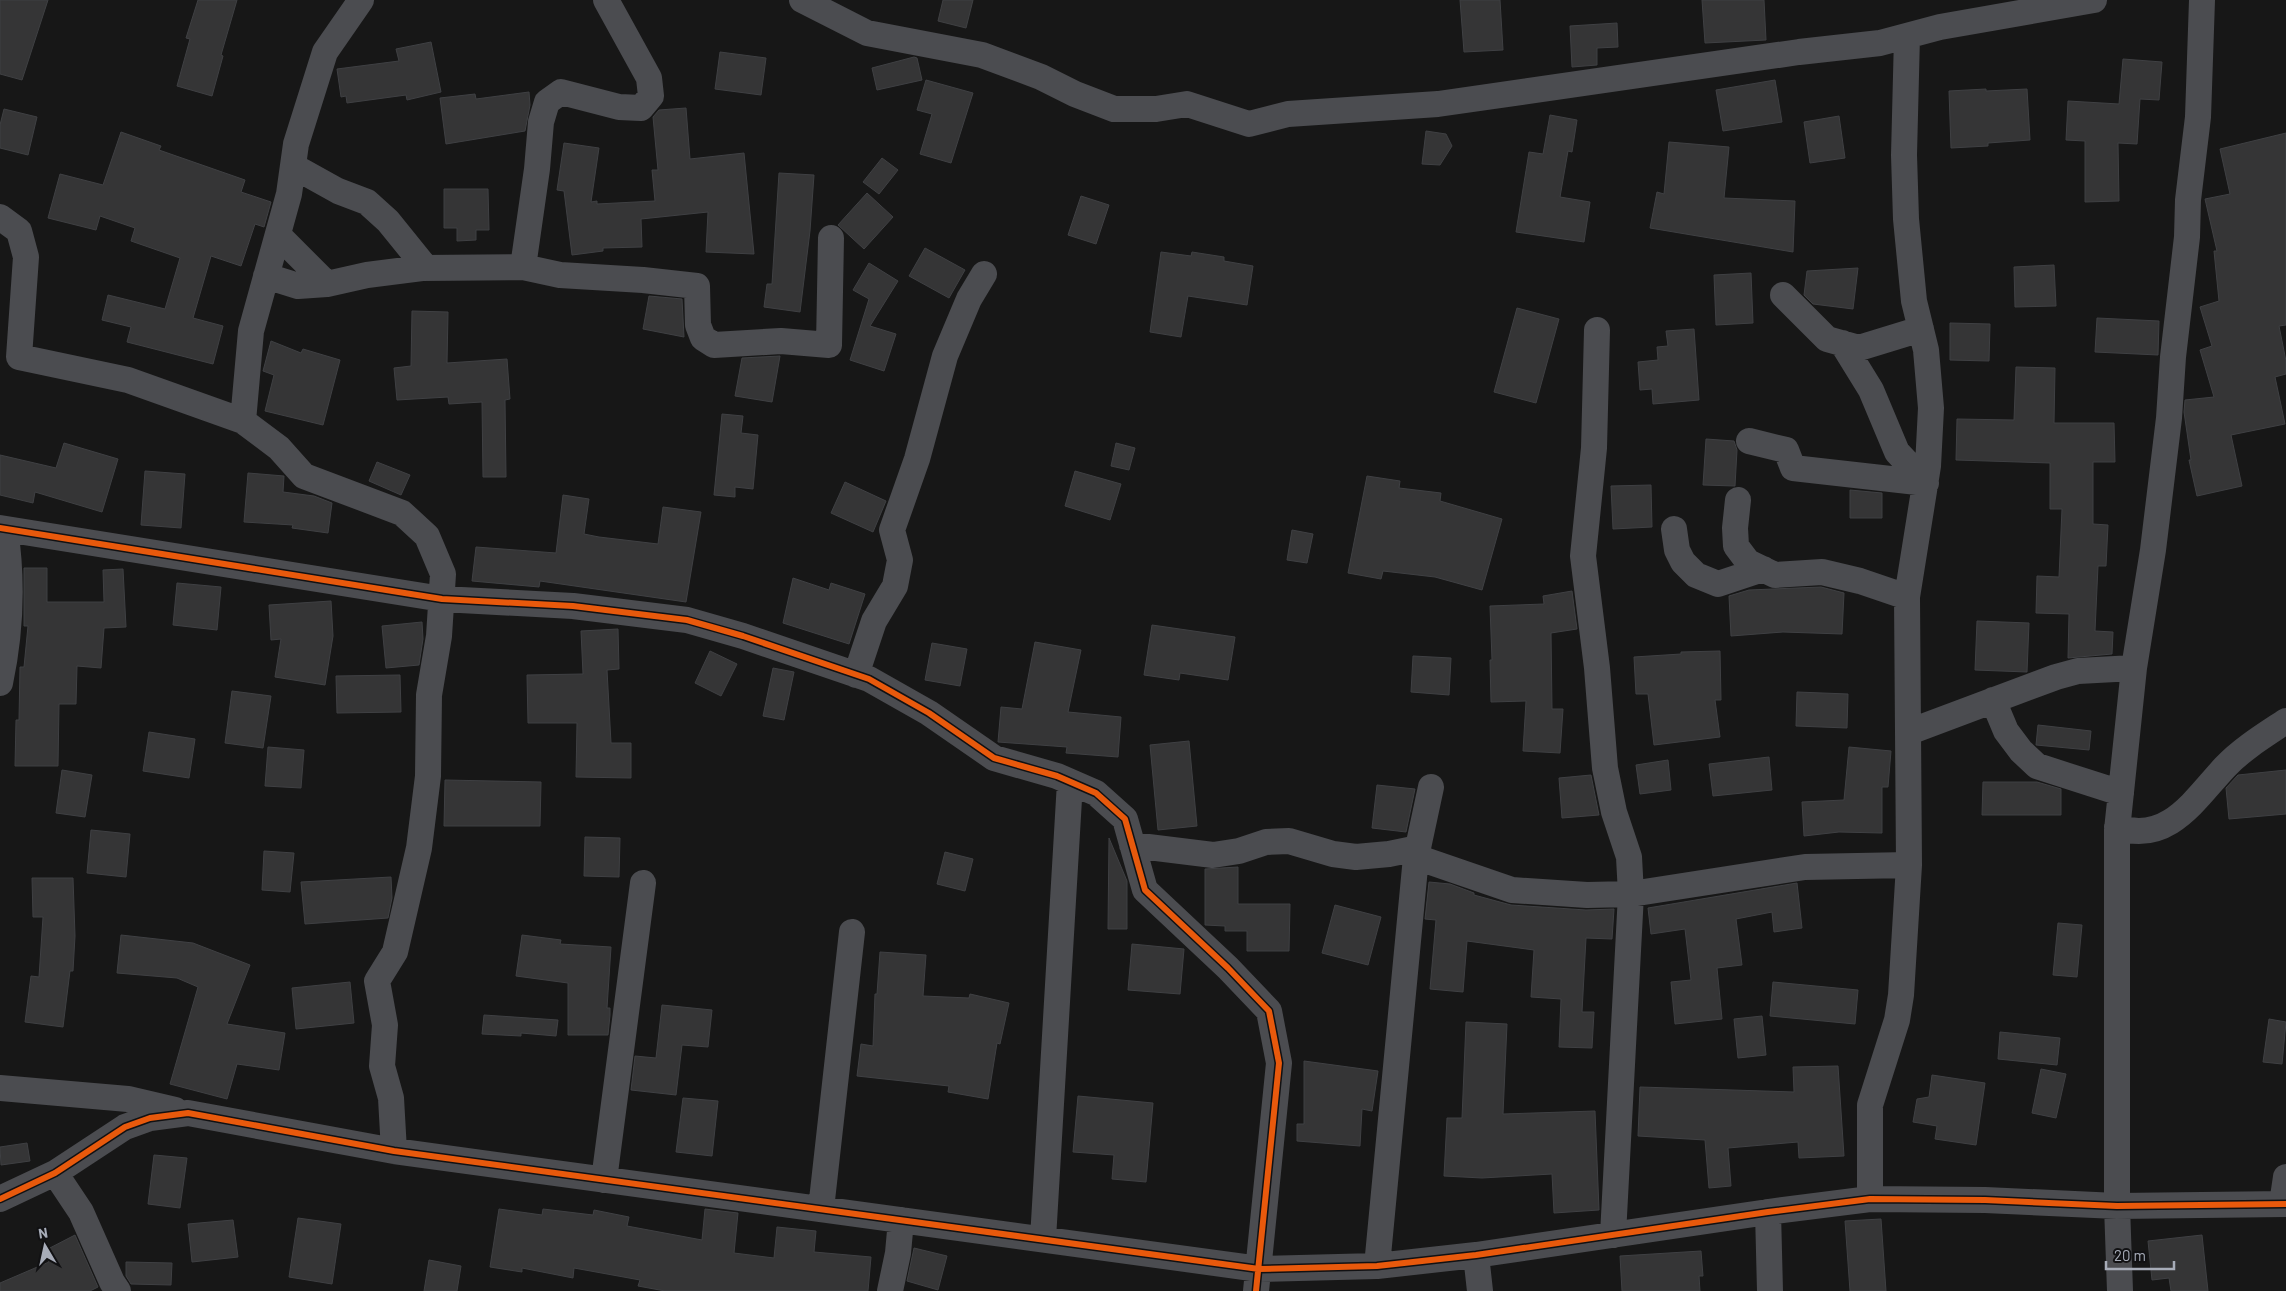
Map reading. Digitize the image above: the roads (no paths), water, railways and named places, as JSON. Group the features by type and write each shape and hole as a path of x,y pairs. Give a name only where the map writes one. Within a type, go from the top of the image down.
{"street":[{"path":"243,421 251,331 289,194 296,144 324,52 361,0"},
{"path":"523,267 537,169 541,122 547,102 561,92 619,107 641,108 651,96 649,78 606,0"},
{"path":"802,0 868,33 982,56 1041,77 1074,94 1114,109 1156,109 1187,104 1249,124 1288,114 1438,104 1798,52 1880,43 1940,27 2094,0"},
{"path":"2120,1291 2117,1206 2117,828 2134,668 2153,550 2169,418 2173,357 2188,237 2188,200 2198,117 2202,0"},
{"path":"1870,1199 1870,1105 1898,1020 1901,995 1909,865 1907,597 1926,483 1931,408 1926,350 1914,301 1906,219 1904,155 1907,36"},
{"path":"294,166 338,191 367,202 388,221 426,268"},
{"path":"0,217 19,230 26,257 19,357 128,380 243,421 279,448 304,476 402,513 427,536 444,574 439,636 429,695 428,776 419,848 395,952 376,981 385,1025 382,1066 391,1098 394,1151"},
{"path":"278,235 327,284"},
{"path":"266,276 298,286 327,284 367,276 426,268 523,267 560,275 643,280 697,286 698,326 703,338 714,345 781,341 829,345 831,238"},
{"path":"856,674 874,621 895,586 900,560 892,530 917,459 945,356 969,299 984,274"},
{"path":"1783,295 1827,339 1859,348 1921,329"},
{"path":"1597,330 1594,448 1583,556 1597,668 1605,768 1614,812 1629,857 1631,894 1613,1235"},
{"path":"1842,343 1871,390 1897,452 1926,483"},
{"path":"1749,441 1786,450 1793,468 1926,483"},
{"path":"1738,500 1734,528 1736,546 1748,562 1775,575 1822,572 1860,581 1907,597"},
{"path":"0,683 9,629 11,596 10,563 2,528 442,599 573,606 687,620 743,636 868,679 929,713 994,758 1070,782 1096,793 1124,819 1145,890 1228,968 1268,1011 1279,1063 1258,1280"},
{"path":"1674,529 1677,550 1683,562 1696,576 1718,584 1763,569"},
{"path":"1909,732 2056,677 2078,671 2134,668"},
{"path":"1993,700 2006,731 2021,751 2038,766 2121,793"},
{"path":"2117,828 2134,833 2155,829 2180,816 2203,794 2226,766 2286,721"},
{"path":"1043,1239 1070,782"},
{"path":"1377,1266 1417,853 1431,787"},
{"path":"1132,845 1213,855 1239,851 1266,842 1290,841 1333,854 1356,857 1417,853 1512,890 1587,895 1631,894 1806,867 1909,865"},
{"path":"604,1180 643,883"},
{"path":"821,1209 852,932"},
{"path":"0,1088 128,1098 188,1113 394,1151 1043,1239 1258,1280 1476,1255 1870,1199 1985,1200 2117,1206 2284,1204 2286,1177"},
{"path":"0,1199 55,1173 125,1127 150,1118 188,1113"},
{"path":"55,1173 81,1212 112,1282 118,1291"},
{"path":"1768,1212 1770,1291"},
{"path":"890,1291 898,1253 901,1220"},
{"path":"1476,1255 1480,1291"}]}
